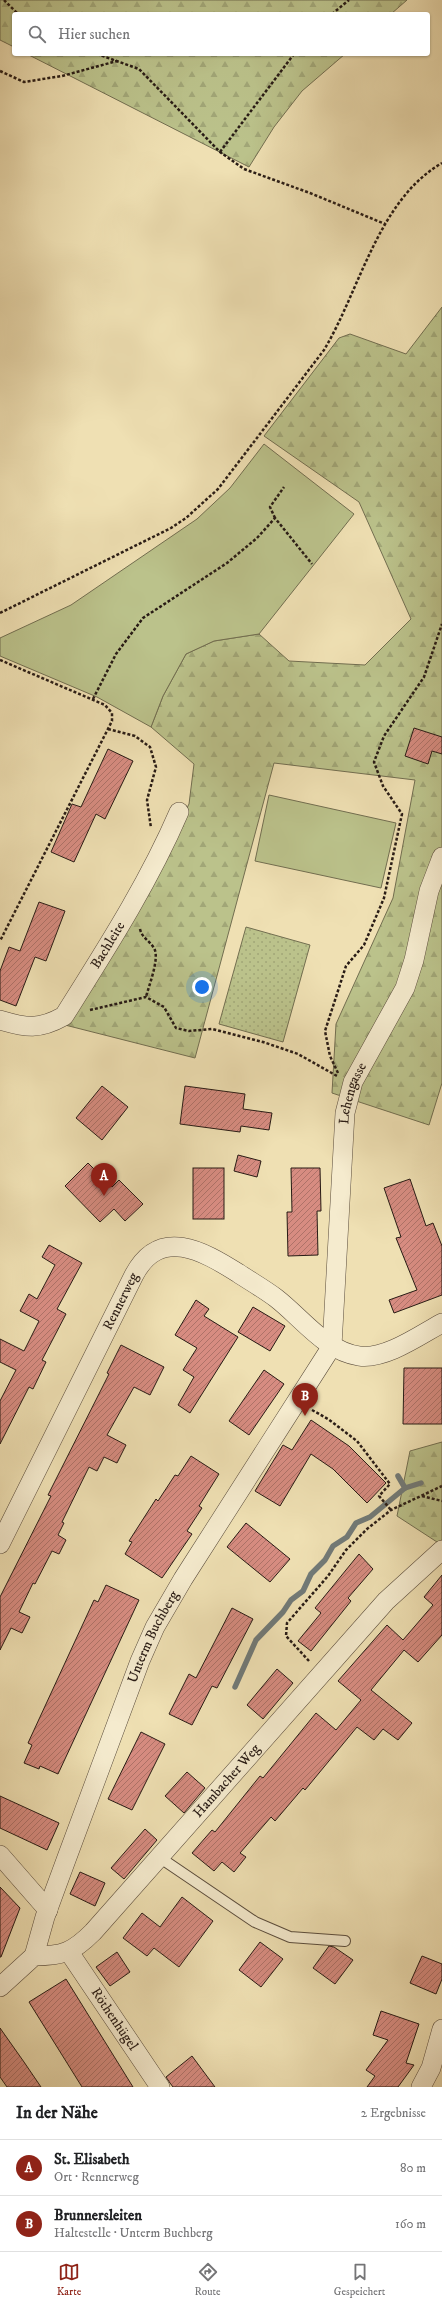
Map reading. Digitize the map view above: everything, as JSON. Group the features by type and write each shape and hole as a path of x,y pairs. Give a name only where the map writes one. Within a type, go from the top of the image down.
{"street":[{"name":"Bachleite","path":"0,1020 26,1028 48,1025 64,1016 128,913 163,850 179,812"},
{"name":"Lehengasse","path":"332,1346 345,1113 353,1082 405,988 414,960 429,891 442,857"},
{"name":"Rennerweg","path":"0,1544 139,1264 151,1254 166,1248 180,1247 192,1248 208,1254 276,1298 332,1346 348,1354 371,1357 394,1349 442,1323"},
{"name":"Unterm Buchberg","path":"34,1956 48,1910 140,1661 155,1627 183,1579 332,1346"},
{"name":"Hambacher Weg","path":"34,1956 52,1956 69,1952 78,1947 404,1583 442,1550"},
{"path":"0,1855 48,1910"},
{"name":"Röthenhügel","path":"69,1952 160,2087"},
{"path":"0,1987 34,1956"},
{"path":"424,2086 431,2068 442,2029"}],"lane":[{"path":"159,1858 255,1922 290,1936 345,1941"}],"path":[{"path":"4,0 16,12"},
{"path":"334,12 348,0"},
{"path":"103,56 139,69 220,152 244,169 310,193 385,224"},
{"path":"220,152 292,56"},
{"path":"0,71 24,82 62,76 118,61"},
{"path":"0,613 171,528 186,518 218,489 324,350 336,330 385,224 400,199 428,171 442,163"},
{"path":"284,487 270,507 275,518 312,564"},
{"path":"93,699 116,654 143,618 227,563 257,538 275,518"},
{"path":"92,1009 146,997 164,1007 176,1028 189,1031 212,1030 263,1042 298,1054 341,1078 330,1056 325,1031 346,966 364,945 384,898 402,814 383,786 374,762 384,736 424,677 442,624"},
{"path":"0,660 93,699 105,705 112,713 112,722 0,941"},
{"path":"108,730 135,736 150,747 156,767 148,800 148,811"},
{"path":"141,934 154,948 157,956 146,997"},
{"path":"297,1402 328,1419 357,1441 390,1484 379,1496 391,1510"},
{"path":"321,1675 286,1636 287,1623 328,1576 346,1550 391,1510 442,1486"},
{"path":"422,1496 442,1501"}],"green space":[{"path":"0,0 407,0 393,12 12,12 12,46 0,40"},
{"path":"31,56 343,56 302,91 274,127 249,167"},
{"path":"442,307 442,1083 429,1125 332,1093 336,1024 393,898 415,780 274,763 195,1058 65,1025 142,897 189,804 194,764 151,727 163,696 186,654 214,641 259,634 289,661 365,665 411,619 359,502 264,436 339,338 350,334 406,354"},
{"path":"264,444 354,514 259,634 214,641 186,654 163,696 151,727 97,697 0,656 0,638 71,605 197,519 230,488"},
{"path":"269,795 396,823 381,888 255,861"},
{"path":"246,927 310,945 283,1042 219,1024"},
{"path":"442,1442 442,1540 437,1542 397,1516 410,1451"}],"building":[{"path":"414,728 442,737 442,754 432,751 428,764 405,756"},
{"path":"108,749 133,761 105,819 96,814 74,862 51,852 72,804 81,807"},
{"path":"39,902 65,911 46,961 35,957 16,1006 0,1000 0,971 9,947 20,951"},
{"path":"102,1086 128,1107 102,1140 76,1118"},
{"path":"185,1086 245,1094 243,1109 272,1113 269,1130 241,1126 240,1132 180,1124"},
{"path":"238,1155 261,1161 257,1177 234,1171"},
{"path":"88,1163 112,1187 119,1180 143,1204 125,1221 114,1209 100,1222 65,1186"},
{"path":"193,1168 224,1168 224,1219 193,1219"},
{"path":"291,1168 320,1168 321,1211 317,1211 318,1255 288,1256 287,1212 292,1212"},
{"path":"410,1179 426,1226 433,1223 442,1246 442,1295 394,1313 389,1300 417,1290 396,1238 401,1237 384,1188"},
{"path":"49,1245 82,1263 57,1309 66,1314 42,1360 46,1362 33,1389 29,1387 0,1444 0,1401 16,1370 0,1362 0,1339 24,1351 39,1321 20,1311 29,1294 37,1299 55,1265 42,1257"},
{"path":"196,1300 209,1309 204,1316 238,1337 190,1413 178,1405 194,1377 183,1370 197,1348 175,1335"},
{"path":"253,1307 285,1326 270,1351 238,1332"},
{"path":"121,1345 164,1367 150,1395 134,1387 107,1435 126,1445 117,1463 104,1457 97,1471 89,1467 62,1522 64,1523 58,1535 66,1540 59,1554 52,1551 35,1584 33,1583 19,1612 30,1617 22,1633 11,1628 0,1650 0,1597 51,1496 48,1495 109,1374 107,1373"},
{"path":"404,1368 442,1368 442,1424 403,1424"},
{"path":"264,1370 284,1384 249,1435 229,1421"},
{"path":"311,1420 349,1446 386,1483 367,1503 333,1469 311,1454 280,1506 255,1491 283,1445 292,1450"},
{"path":"191,1456 219,1474 199,1506 202,1508 187,1531 192,1534 162,1578 125,1554 132,1542 129,1541 156,1499 158,1501 175,1475 178,1476"},
{"path":"246,1523 290,1559 270,1582 227,1547"},
{"path":"359,1554 373,1569 348,1598 351,1601 311,1651 298,1641 321,1613 315,1608"},
{"path":"442,1575 442,1635 418,1662 404,1650 371,1690 412,1723 398,1740 383,1729 374,1740 357,1727 305,1790 303,1788 275,1821 271,1817 240,1853 246,1857 234,1872 222,1862 214,1871 192,1853 212,1830 215,1832 260,1776 263,1778 316,1713 336,1730 361,1700 338,1681 387,1625 403,1640 433,1605 424,1597"},
{"path":"106,1585 139,1600 58,1774 40,1766 39,1769 24,1763 32,1745 28,1743 94,1600 98,1602"},
{"path":"232,1608 253,1619 217,1688 212,1686 192,1725 169,1714 189,1674 196,1678"},
{"path":"277,1669 293,1683 263,1719 247,1705"},
{"path":"141,1732 165,1744 132,1810 108,1799"},
{"path":"187,1772 205,1788 184,1813 165,1796"},
{"path":"0,1796 59,1823 47,1850 0,1828"},
{"path":"145,1829 157,1840 124,1879 111,1868"},
{"path":"80,1872 105,1883 95,1906 70,1894"},
{"path":"0,1887 20,1908 1,1957 0,1957"},
{"path":"182,1897 213,1921 179,1967 154,1948 147,1956 123,1938 142,1913 160,1927"},
{"path":"260,1942 283,1959 261,1987 239,1970"},
{"path":"329,1946 334,1947 353,1960 335,1984 313,1968"},
{"path":"117,1952 130,1972 110,1986 96,1967"},
{"path":"422,1956 442,1964 442,1979 436,1994 410,1983"},
{"path":"66,1979 133,2087 82,2087 29,2002"},
{"path":"381,2011 419,2024 406,2063 414,2065 398,2087 367,2087 375,2076 366,2070 388,2040 373,2035"},
{"path":"0,2028 41,2087 7,2087 0,2077"},
{"path":"192,2056 215,2087 173,2087 170,2083 166,2077"}],"waterway":[{"path":"398,1476 405,1488"},
{"path":"235,1687 256,1640 283,1612 291,1600 303,1591 311,1574 325,1560 333,1546 347,1537 356,1523 370,1517 405,1488 421,1483"}],"place":[{"name":"St. Elisabeth","path":"104,1196"},
{"name":"Brunnersleiten","path":"305,1416"}]}
